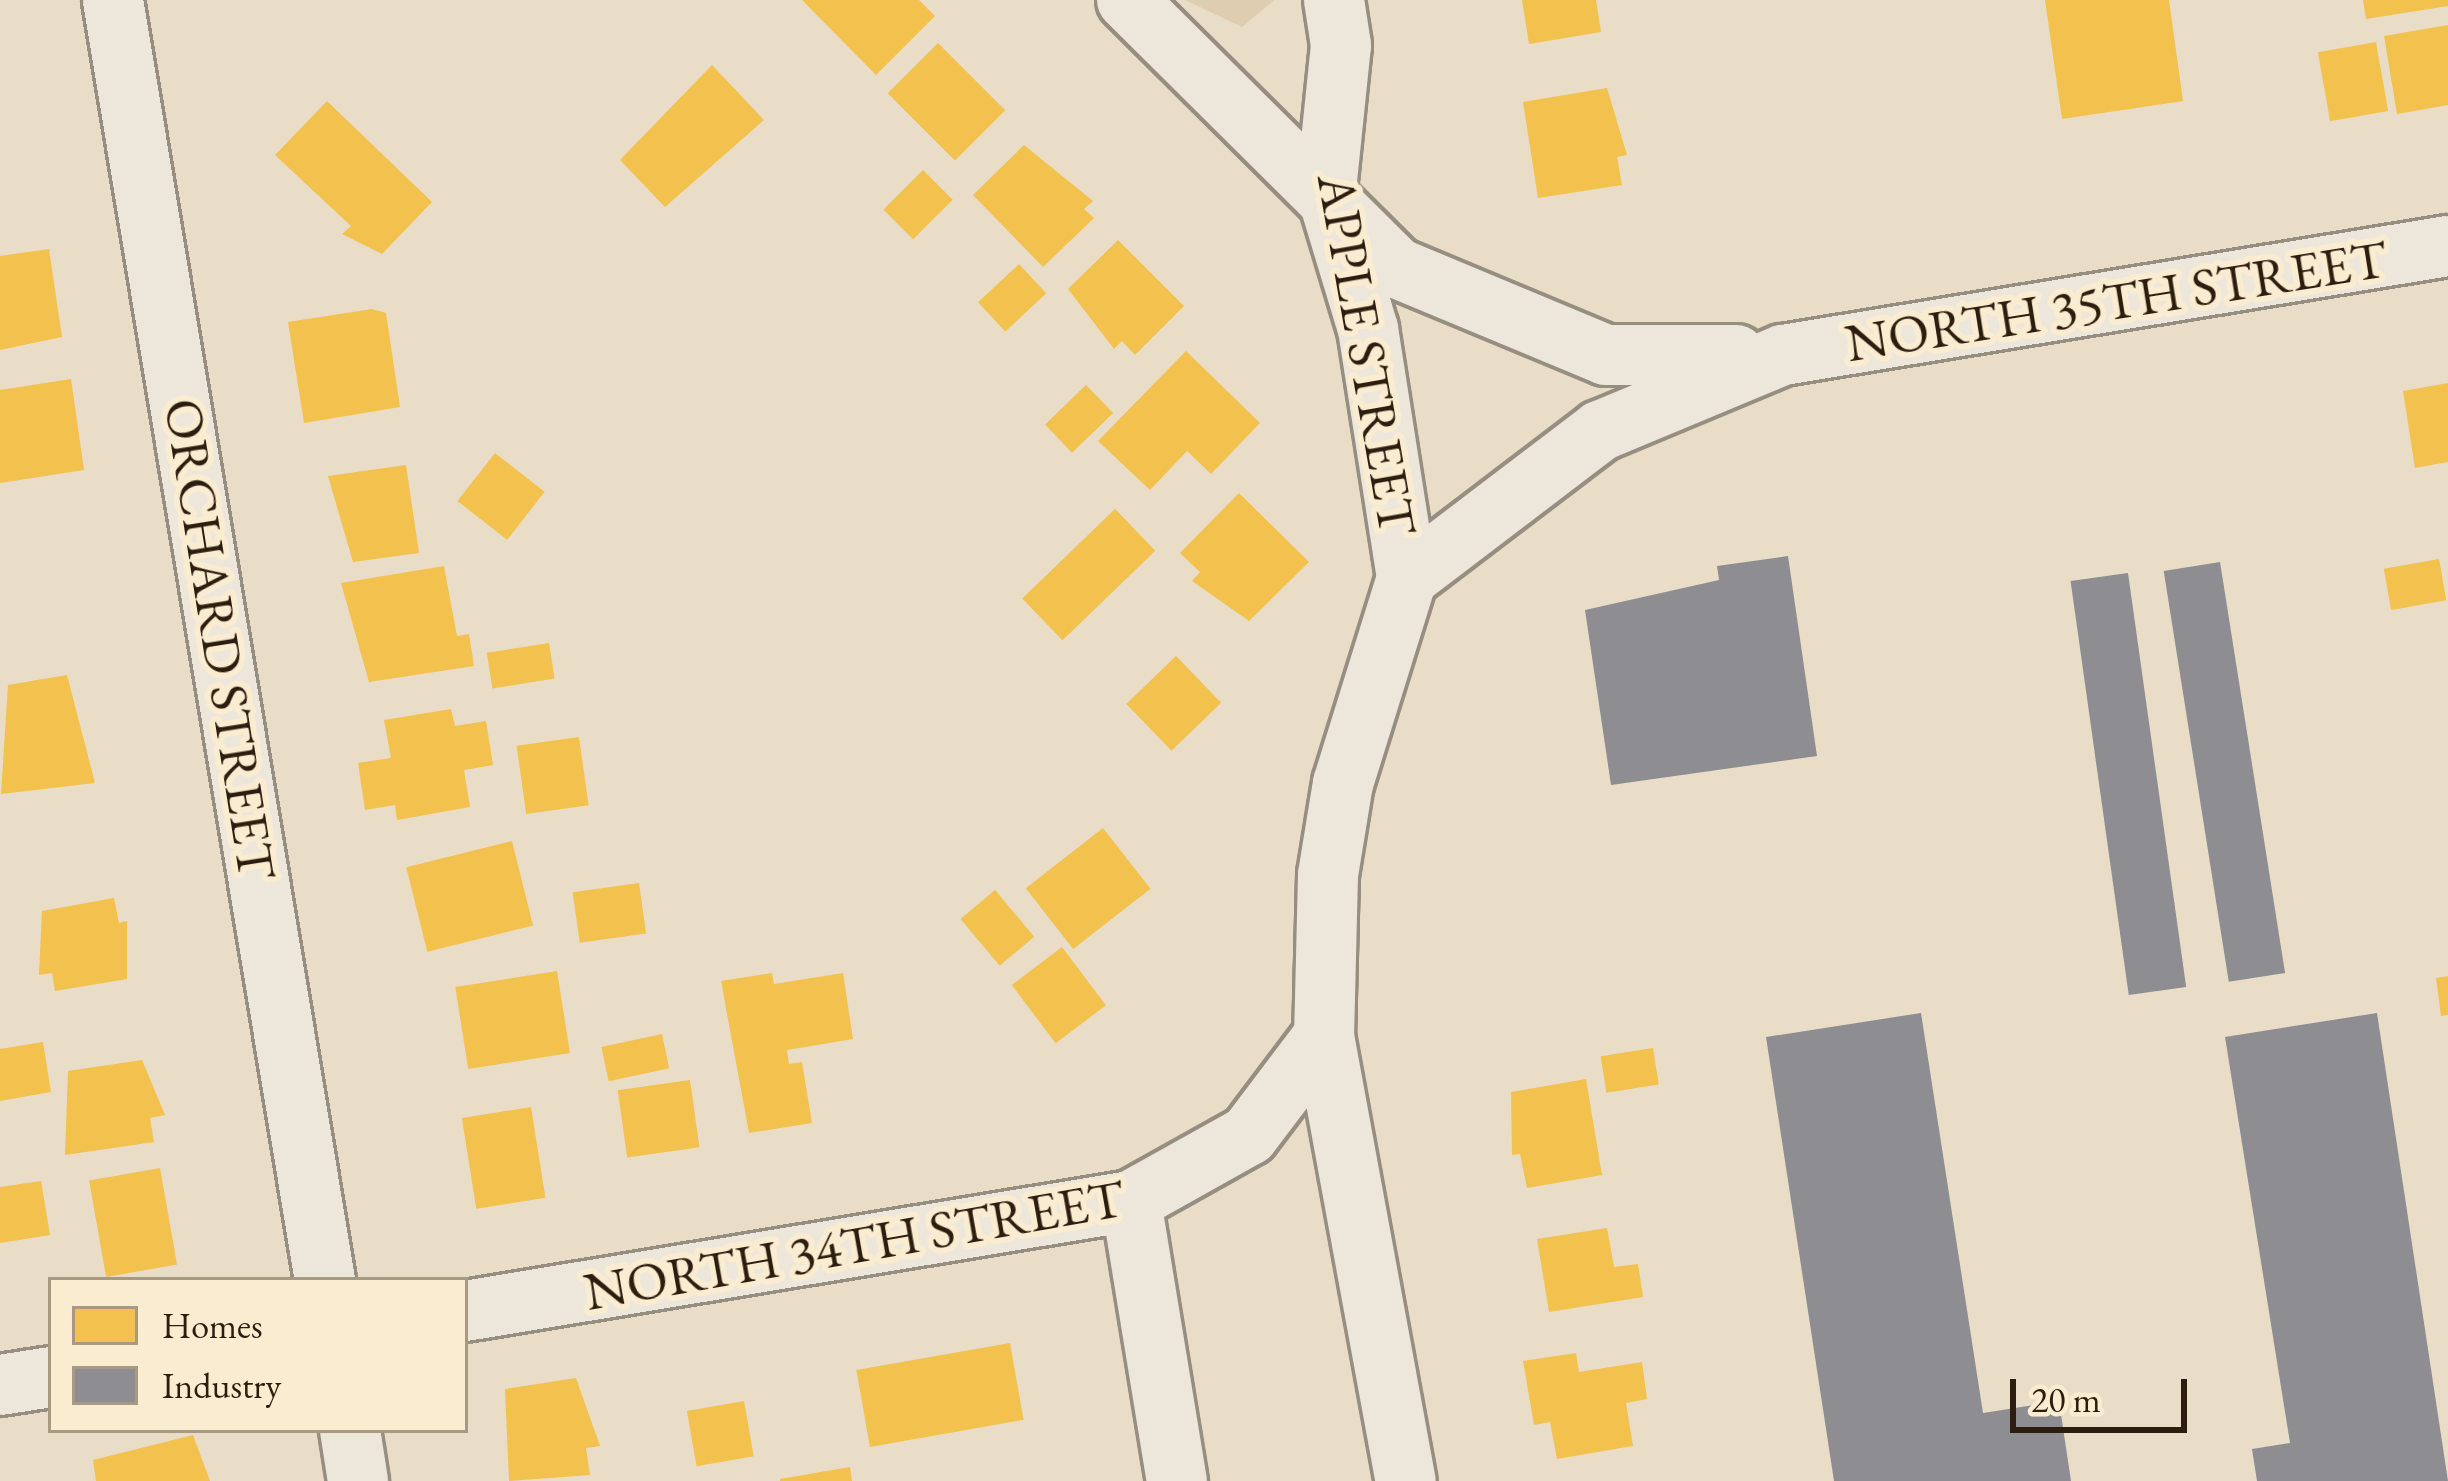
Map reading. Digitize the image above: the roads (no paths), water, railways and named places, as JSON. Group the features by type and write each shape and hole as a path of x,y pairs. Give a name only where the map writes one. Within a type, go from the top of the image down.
{"street":[{"name":"ORCHARD STREET","path":"113,0 325,1277"},
{"name":"NORTH 35TH STREET","path":"1127,0 1326,190 1397,268 1550,336 1606,355 1784,356 2448,246"},
{"name":"APPLE STREET","path":"1334,0 1341,45 1326,190 1368,329 1407,578 1343,783 1328,875 1324,1036 1406,1481"},
{"name":"NORTH 35TH STREET","path":"1407,578 1600,431 1784,356"},
{"name":"NORTH 34TH STREET","path":"468,1311 1131,1201 1249,1135 1324,1036"},
{"path":"1131,1201 1177,1481"},
{"path":"0,1385 48,1377"},
{"path":"350,1433 358,1481"}]}
